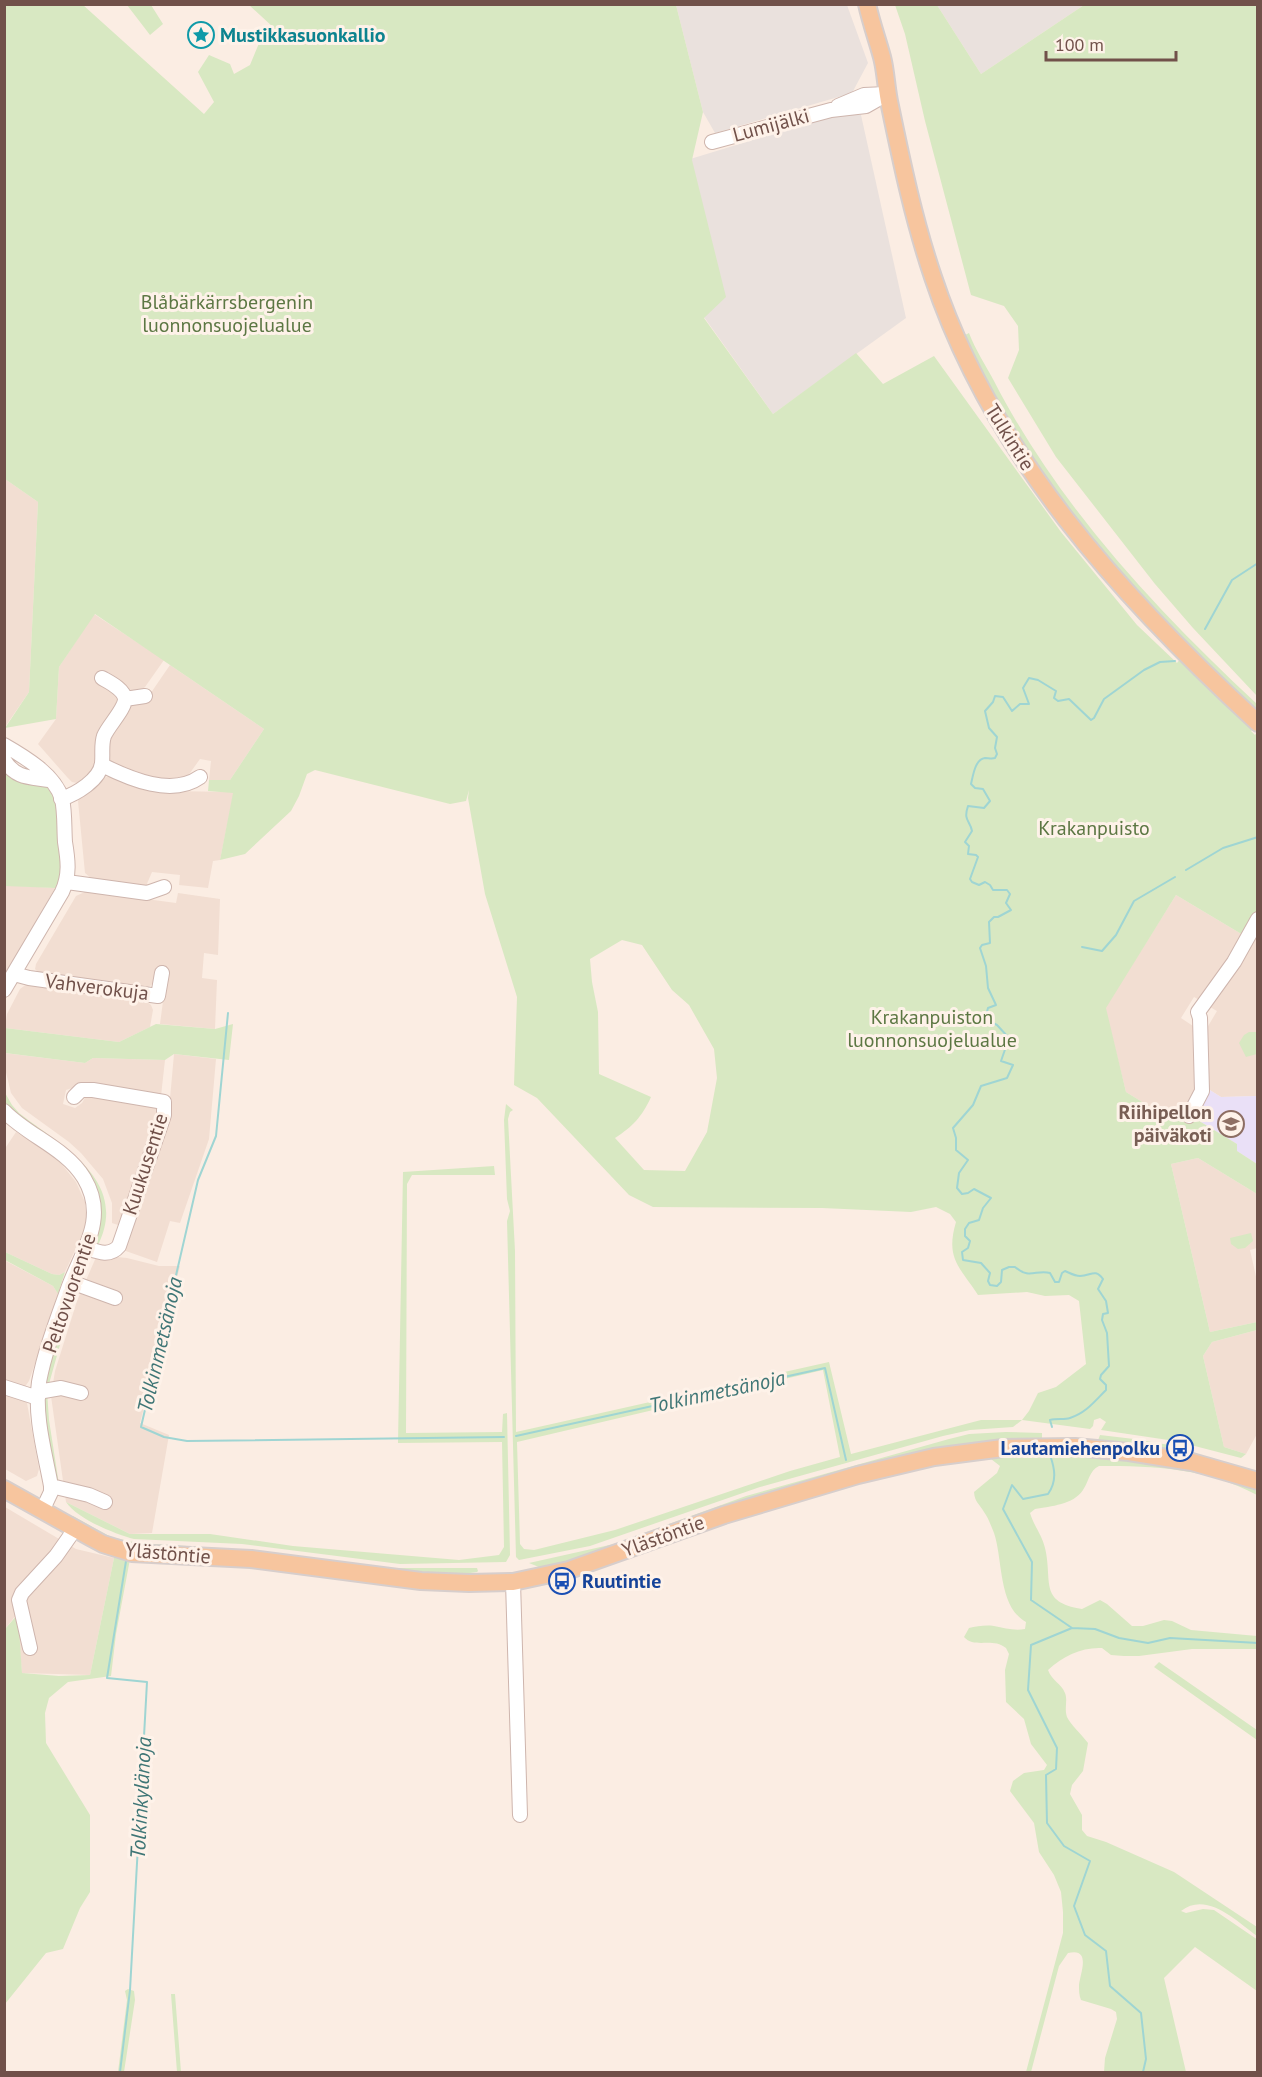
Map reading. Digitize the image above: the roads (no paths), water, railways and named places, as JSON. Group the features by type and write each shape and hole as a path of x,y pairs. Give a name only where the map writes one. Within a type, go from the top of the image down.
{"main road":[{"name":"Tulkintie","path":"867,4 882,58 886,88 912,208 944,308 985,397 1036,478 1092,551 1140,608 1180,650 1257,723"},
{"name":"Ylästöntie","path":"4,1489 103,1544 132,1553 251,1559 421,1581 469,1583 513,1582 569,1570 724,1515 858,1475 934,1457 1003,1448 1075,1447 1129,1452 1192,1462 1257,1481"}],"street":[{"name":"Lumijälki","path":"712,142 831,110 855,97 886,88"},
{"path":"62,799 71,796 96,775 102,765 104,735 123,706 125,699 118,688 102,678"},
{"path":"125,699 145,696"},
{"path":"4,745 38,768 50,780 62,799 68,868 67,882 4,990"},
{"path":"4,760 10,770 19,776 50,780"},
{"path":"102,765 132,780 150,784 190,785 200,777"},
{"path":"67,882 147,893 164,887"},
{"path":"1189,1116 1202,1091 1198,1012 1234,962 1257,918"},
{"name":"Vahverokuja","path":"14,974 158,996 162,973"},
{"name":"Kuukusentie","path":"74,1097 81,1090 93,1090 164,1102 164,1115 119,1246 115,1251 109,1253 87,1248"},
{"name":"Peltovuorentie","path":"4,1111 74,1165 89,1187 94,1207 94,1220 87,1248 70,1282 43,1366 38,1395 51,1486 51,1492 42,1511"},
{"path":"70,1282 115,1299"},
{"path":"4,1387 38,1395 61,1388 81,1393"},
{"path":"51,1486 89,1495 105,1502"},
{"path":"30,1648 20,1600 22,1593 56,1556 75,1529"},
{"path":"513,1582 520,1815"}],"waterway":[{"path":"1205,629 1232,580 1258,563"},
{"path":"1052,1427 1050,1420 1076,1416 1106,1390 1106,1385 1100,1379 1109,1366 1107,1333 1102,1320 1103,1314 1108,1313 1106,1301 1098,1289 1103,1279 1098,1274 1078,1276 1065,1271 1059,1282 1055,1282 1050,1273 1029,1274 1015,1267 1009,1267 1002,1270 1001,1282 997,1286 990,1285 988,1281 990,1273 981,1263 963,1260 962,1252 968,1248 970,1241 965,1236 965,1229 969,1223 979,1220 983,1208 991,1198 974,1189 962,1194 957,1188 959,1173 968,1160 956,1150 953,1128 973,1105 981,1086 1007,1078 1013,1065 1001,1061 1009,1038 997,1025 985,1019 988,1008 996,1005 988,988 986,966 980,948 990,943 989,922 994,917 1011,910 1006,903 1010,894 1007,890 993,890 985,882 979,885 970,879 978,857 968,854 969,846 965,842 972,831 967,818 968,806 984,808 990,801 983,789 975,788 971,784 979,761 985,758 995,758 997,754 995,748 997,737 989,728 985,711 995,696 1003,697 1012,711 1020,704 1029,704 1023,688 1029,678 1038,680 1056,691 1054,698 1058,701 1069,699 1091,720 1104,699 1144,670 1160,662 1175,661"},
{"path":"1186,870 1223,848 1258,837"},
{"path":"1082,947 1102,951 1116,935 1134,901 1175,877"},
{"name":"Tolkinmetsänoja","path":"228,1013 216,1136 198,1180 141,1427 164,1437 187,1441 504,1437"},
{"name":"Tolkinmetsänoja","path":"516,1436 825,1368 846,1460"},
{"path":"1050,1455 1054,1475 1048,1494 1023,1499 1012,1485 1003,1509 1032,1562 1031,1600 1072,1628 1031,1645 1028,1690 1057,1748 1056,1769 1046,1775 1047,1823 1064,1846 1090,1861 1074,1906 1085,1935 1106,1951 1110,1986 1141,2013 1146,2059 1143,2072"},
{"name":"Tolkinkylänoja","path":"120,2072 130,1990 147,1682 107,1678 126,1561"},
{"path":"1072,1628 1095,1629 1119,1638 1148,1643 1170,1638 1258,1643"}],"place":[{"name":"Mustikkasuonkallio","path":"201,35"},
{"name":"Riihipellon päiväkoti","path":"1231,1124"},
{"name":"Lautamiehenpolku","path":"1180,1448"},
{"name":"Ruutintie","path":"562,1581"}],"park label":[{"name":"Blåbärkärrsbergenin luonnonsuojelualue","path":"227,314"},
{"name":"Krakanpuisto","path":"1094,828"},
{"name":"Krakanpuiston luonnonsuojelualue","path":"932,1028"}]}
